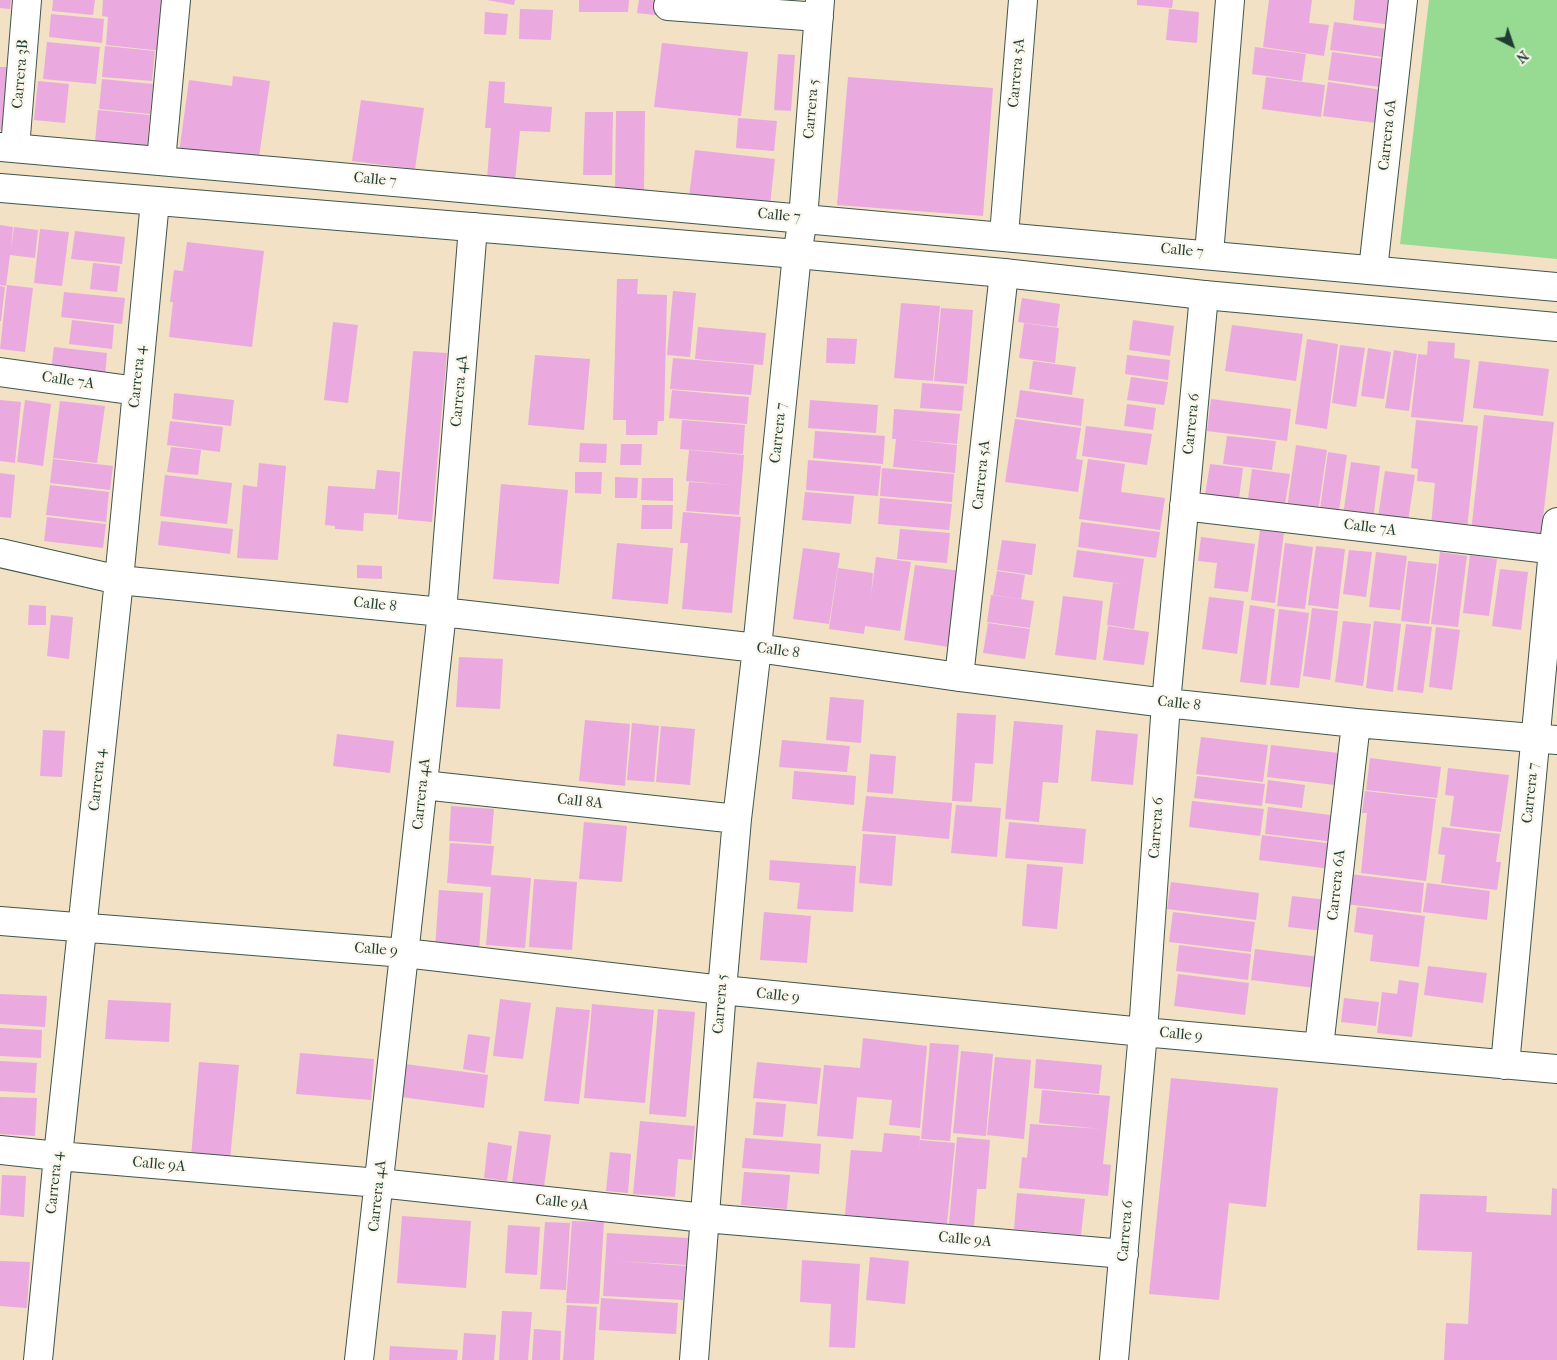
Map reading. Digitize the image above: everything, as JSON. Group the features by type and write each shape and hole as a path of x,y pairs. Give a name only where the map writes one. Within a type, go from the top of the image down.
{"street":[{"name":"Carrera 3B","path":"7,147 27,0"},
{"path":"161,161 176,0"},
{"name":"Carrera 5A","path":"1004,235 1023,0"},
{"path":"1209,254 1230,0"},
{"name":"Carrera 6A","path":"1374,270 1403,0"},
{"path":"668,6 820,9"},
{"name":"Carrera 5","path":"803,219 820,9"},
{"name":"Calle 7","path":"7,147 803,219 1004,235 1557,287"},
{"path":"0,188 797,254 1004,273 1204,296 1557,327"},
{"name":"Carrera 4","path":"38,1360 119,580 155,200"},
{"name":"Carrera 7","path":"757,648 797,254 803,219"},
{"name":"Carrera 4A","path":"360,1360 442,612 474,227"},
{"name":"Carrera 5A","path":"960,677 1004,273"},
{"name":"Carrera 6","path":"1114,1360 1143,1032 1166,703 1204,296"},
{"name":"Calle 7A","path":"0,372 137,391"},
{"name":"Calle 7A","path":"1184,506 1555,550"},
{"name":"Carrera 7","path":"1505,1064 1547,739 1557,522"},
{"name":"Calle 8","path":"0,553 119,580 442,612 757,648 960,677 1166,703 1356,723 1547,739"},
{"name":"Carrera 5","path":"694,1360 737,819 757,648"},
{"name":"Carrera 6A","path":"1319,1047 1356,723"},
{"name":"Call 8A","path":"423,785 737,819"},
{"name":"Calle 9","path":"0,921 405,953 722,990 1143,1032 1557,1069"},
{"name":"Calle 9A","path":"0,1150 379,1183 705,1218 1124,1254"}],"green space":[{"path":"1429,0 1557,0 1557,259 1400,244"}],"building":[{"path":"0,0 11,0 10,9 0,8"},
{"path":"53,0 95,0 93,15 52,11"},
{"path":"103,0 170,0 168,23 157,22 164,23 162,51 106,45 108,17 102,16"},
{"path":"487,0 515,0 514,5"},
{"path":"579,0 629,0 628,12 579,12"},
{"path":"639,0 665,0 663,16 637,13"},
{"path":"1137,0 1173,0 1172,8 1137,5"},
{"path":"1269,0 1312,0 1309,23 1329,25 1324,56 1263,47"},
{"path":"1355,0 1396,0 1392,25 1353,20"},
{"path":"520,9 553,10 551,40 519,39"},
{"path":"1169,9 1199,12 1197,43 1166,40"},
{"path":"485,12 508,14 506,35 484,34"},
{"path":"51,14 104,19 102,43 49,37"},
{"path":"1334,22 1395,30 1391,58 1330,50"},
{"path":"47,42 100,47 96,84 43,79"},
{"path":"662,43 748,52 741,116 654,107"},
{"path":"105,46 155,51 152,81 102,77"},
{"path":"1255,47 1306,54 1302,81 1252,74"},
{"path":"1332,52 1391,60 1387,88 1328,80"},
{"path":"778,54 795,55 791,111 774,110"},
{"path":"0,67 11,67 5,130 0,130"},
{"path":"233,76 270,81 258,164 179,153 189,80 232,86"},
{"path":"848,77 993,88 983,216 837,205"},
{"path":"1266,77 1325,85 1321,117 1262,109"},
{"path":"102,79 153,84 150,114 99,109"},
{"path":"38,81 69,84 65,123 34,120"},
{"path":"489,81 505,82 504,103 552,107 550,132 520,131 515,181 487,179 491,128 485,128"},
{"path":"1328,82 1389,91 1384,124 1323,116"},
{"path":"361,100 424,108 415,169 352,161"},
{"path":"98,110 150,115 147,147 95,142"},
{"path":"616,111 645,111 644,190 615,191"},
{"path":"585,112 613,112 612,175 583,175"},
{"path":"738,118 777,121 774,151 736,148"},
{"path":"695,150 775,159 770,205 689,196"},
{"path":"0,225 13,227 11,251 14,227 38,230 35,258 10,255 6,286 0,285"},
{"path":"40,229 69,232 62,286 34,283"},
{"path":"75,231 125,237 122,264 71,259"},
{"path":"187,242 264,251 252,347 169,337 173,302 170,302 174,270 197,273 183,271"},
{"path":"93,263 120,266 117,292 90,289"},
{"path":"617,279 638,279 637,294 667,295 664,421 658,421 657,435 626,435 626,420 613,420"},
{"path":"7,285 33,288 25,352 0,349"},
{"path":"0,286 5,287 1,321 0,321"},
{"path":"673,291 696,293 690,357 667,355"},
{"path":"64,292 125,298 122,324 61,317"},
{"path":"1022,298 1060,304 1057,327 1018,322"},
{"path":"901,303 940,306 933,381 894,378"},
{"path":"941,308 973,310 967,384 934,381"},
{"path":"72,320 114,325 112,349 69,344"},
{"path":"1133,320 1174,326 1170,356 1129,350"},
{"path":"333,322 358,325 348,403 324,400"},
{"path":"1024,323 1059,328 1055,363 1019,358"},
{"path":"1232,325 1303,334 1296,381 1225,371"},
{"path":"698,327 766,333 763,365 695,359"},
{"path":"827,338 857,339 855,364 826,363"},
{"path":"1307,339 1338,344 1327,429 1295,424"},
{"path":"1428,341 1455,343 1454,358 1470,360 1463,422 1411,417 1418,354 1427,355"},
{"path":"1340,345 1365,348 1356,407 1332,403"},
{"path":"54,347 107,353 105,376 51,370"},
{"path":"1368,348 1391,352 1384,399 1361,396"},
{"path":"1394,350 1417,354 1409,411 1385,408"},
{"path":"413,351 447,353 432,522 398,519"},
{"path":"535,355 590,359 584,430 528,425"},
{"path":"1127,355 1170,360 1168,380 1125,374"},
{"path":"673,358 754,365 751,395 670,389"},
{"path":"1033,361 1076,367 1072,395 1029,389"},
{"path":"1479,361 1549,369 1543,416 1473,408"},
{"path":"1131,377 1168,382 1164,405 1127,400"},
{"path":"922,383 964,386 962,411 920,408"},
{"path":"672,390 749,397 747,424 669,418"},
{"path":"1020,390 1084,399 1081,426 1016,417"},
{"path":"174,393 234,400 231,426 172,419"},
{"path":"1211,399 1291,409 1287,441 1207,431"},
{"path":"0,400 21,402 15,463 0,461"},
{"path":"25,400 51,404 43,466 17,462"},
{"path":"810,400 878,405 876,433 808,428"},
{"path":"60,401 105,406 97,463 53,458"},
{"path":"1127,404 1156,408 1153,430 1124,426"},
{"path":"894,409 960,414 957,444 910,440 957,445 955,473 893,467 896,439 892,439"},
{"path":"1484,415 1554,422 1540,544 1471,532"},
{"path":"1015,419 1081,428 1076,459 1083,460 1078,492 1005,482"},
{"path":"682,420 745,425 743,454 680,449"},
{"path":"1416,420 1478,426 1467,529 1431,526 1435,483 1417,481 1418,469 1411,468"},
{"path":"170,421 223,427 220,452 167,445"},
{"path":"1086,426 1152,434 1147,465 1082,456"},
{"path":"815,431 885,436 883,464 813,458"},
{"path":"1227,436 1276,441 1272,470 1223,464"},
{"path":"580,443 607,444 606,463 579,462"},
{"path":"621,444 642,444 641,465 620,465"},
{"path":"1296,445 1327,450 1318,512 1287,508"},
{"path":"171,447 201,450 198,475 167,472"},
{"path":"689,450 744,455 739,515 686,511 689,482 733,485 686,481"},
{"path":"1328,452 1347,455 1339,511 1320,509"},
{"path":"53,459 113,466 110,490 50,483"},
{"path":"1088,459 1125,464 1121,492 1165,498 1160,530 1079,519"},
{"path":"808,460 881,466 878,496 806,490"},
{"path":"1351,462 1380,466 1373,520 1343,515"},
{"path":"259,463 286,466 278,560 237,558 243,485 257,487"},
{"path":"1210,464 1243,468 1238,506 1204,501"},
{"path":"882,468 954,474 952,502 880,496"},
{"path":"1252,469 1290,474 1285,504 1248,499"},
{"path":"377,470 400,472 397,515 364,513 363,531 335,529 335,526 325,525 328,486 375,489"},
{"path":"1385,471 1415,475 1407,528 1377,524"},
{"path":"575,472 602,472 601,494 575,493"},
{"path":"0,473 15,475 11,518 0,517"},
{"path":"165,475 232,483 227,524 160,516"},
{"path":"615,477 638,478 637,498 615,498"},
{"path":"642,478 673,478 673,501 641,500"},
{"path":"501,484 568,490 559,584 493,579"},
{"path":"50,485 109,492 106,522 46,515"},
{"path":"805,492 854,496 851,524 802,520"},
{"path":"880,498 952,504 949,530 878,524"},
{"path":"642,505 673,505 672,529 641,529"},
{"path":"683,512 741,517 732,613 682,609 688,543 680,543"},
{"path":"47,517 106,524 103,548 44,541"},
{"path":"161,521 233,529 230,554 158,545"},
{"path":"1081,522 1160,532 1156,558 1078,547"},
{"path":"900,529 950,533 947,563 897,559"},
{"path":"1260,530 1284,533 1275,603 1251,600"},
{"path":"1201,537 1255,544 1248,592 1214,588 1217,563 1198,561"},
{"path":"1002,540 1036,544 1032,575 997,570"},
{"path":"617,543 673,548 668,604 612,599"},
{"path":"1285,543 1313,547 1305,609 1277,606"},
{"path":"1316,546 1345,549 1338,609 1308,605"},
{"path":"803,548 840,553 829,624 793,619"},
{"path":"1077,550 1144,559 1134,629 1107,625 1113,583 1124,584 1073,577"},
{"path":"1349,550 1372,552 1366,597 1343,594"},
{"path":"1376,552 1407,556 1400,610 1369,607"},
{"path":"1440,552 1467,556 1458,627 1431,624"},
{"path":"1470,555 1497,559 1489,616 1463,613"},
{"path":"876,557 911,562 900,631 865,626 864,634 829,629 838,568 873,573 871,596"},
{"path":"1408,561 1437,564 1429,624 1401,621"},
{"path":"357,565 382,566 382,579 357,578"},
{"path":"915,565 960,571 949,647 904,640"},
{"path":"1500,569 1528,572 1521,630 1492,626"},
{"path":"997,571 1025,575 1021,599 993,595"},
{"path":"991,595 1034,601 1030,628 987,622"},
{"path":"1063,596 1103,601 1096,660 1055,655"},
{"path":"1209,597 1244,601 1237,654 1202,649"},
{"path":"29,605 46,606 46,625 28,625"},
{"path":"1250,605 1275,609 1266,685 1240,682"},
{"path":"1312,608 1338,611 1330,680 1303,676"},
{"path":"1279,609 1309,613 1299,688 1270,685"},
{"path":"51,615 73,617 69,659 47,656"},
{"path":"1343,621 1371,624 1363,686 1335,682"},
{"path":"1374,621 1401,624 1393,692 1366,688"},
{"path":"988,623 1030,629 1025,659 983,653"},
{"path":"1406,624 1432,627 1423,693 1397,690"},
{"path":"1108,626 1149,632 1144,665 1103,660"},
{"path":"1436,627 1460,630 1452,690 1429,687"},
{"path":"459,657 503,659 500,709 456,707"},
{"path":"830,697 864,700 861,743 826,740"},
{"path":"957,713 996,715 993,764 975,763 972,802 952,801"},
{"path":"585,720 630,724 625,786 579,781"},
{"path":"1014,721 1063,725 1058,783 1043,782 1039,822 1005,819"},
{"path":"632,723 659,726 654,782 627,780"},
{"path":"661,726 695,729 690,785 656,782"},
{"path":"43,730 65,731 62,777 40,776"},
{"path":"1096,730 1138,734 1133,785 1091,781"},
{"path":"337,734 394,741 390,773 333,766"},
{"path":"1201,737 1268,745 1263,782 1196,774"},
{"path":"782,740 850,746 847,772 779,767"},
{"path":"1271,745 1339,753 1335,785 1267,777"},
{"path":"870,754 896,756 893,794 867,792"},
{"path":"1370,758 1441,767 1437,798 1366,790"},
{"path":"1448,768 1509,775 1501,832 1450,826 1454,796 1445,795"},
{"path":"794,771 856,776 854,805 792,799"},
{"path":"1197,776 1265,784 1262,806 1194,798"},
{"path":"1268,780 1305,785 1302,808 1265,803"},
{"path":"1365,791 1436,799 1426,881 1361,873 1367,813 1362,813"},
{"path":"866,796 952,803 949,839 862,831"},
{"path":"1192,801 1264,809 1260,836 1189,827"},
{"path":"956,805 1001,808 997,857 951,853"},
{"path":"451,806 494,809 491,844 449,841"},
{"path":"1268,807 1338,816 1335,842 1265,834"},
{"path":"584,822 627,826 622,882 579,879"},
{"path":"1009,822 1086,829 1083,864 1005,858"},
{"path":"1442,827 1500,834 1496,862 1501,862 1497,890 1441,883 1445,855 1438,854"},
{"path":"863,834 896,836 892,886 859,883"},
{"path":"1262,835 1334,844 1331,869 1259,860"},
{"path":"450,843 494,846 491,875 531,878 525,948 486,945 491,887 447,883"},
{"path":"770,860 856,866 853,912 797,909 800,883 769,880"},
{"path":"1027,864 1063,867 1057,929 1022,926"},
{"path":"1349,874 1424,883 1421,913 1345,904"},
{"path":"534,879 577,882 572,950 529,947"},
{"path":"1171,882 1259,893 1256,920 1167,909"},
{"path":"1427,883 1490,891 1487,920 1423,912"},
{"path":"439,890 483,893 479,952 435,949"},
{"path":"1292,896 1328,900 1324,931 1288,927"},
{"path":"1357,907 1425,916 1419,967 1370,961 1373,935 1354,932"},
{"path":"764,912 811,916 807,963 760,960"},
{"path":"1173,912 1255,922 1251,952 1169,942"},
{"path":"1179,945 1251,954 1248,980 1176,971"},
{"path":"1255,949 1319,957 1315,988 1251,980"},
{"path":"1428,966 1487,973 1483,1003 1424,995"},
{"path":"1178,974 1249,983 1245,1015 1174,1006"},
{"path":"1399,980 1419,983 1412,1037 1377,1033 1382,992 1397,994"},
{"path":"0,994 47,996 45,1027 0,1024"},
{"path":"1344,998 1379,1002 1376,1026 1341,1022"},
{"path":"500,999 531,1003 523,1059 493,1056"},
{"path":"108,1000 171,1003 169,1042 105,1039"},
{"path":"592,1004 654,1010 645,1103 584,1098"},
{"path":"556,1007 590,1010 579,1104 544,1101"},
{"path":"658,1009 695,1012 686,1117 649,1114"},
{"path":"0,1028 42,1030 41,1058 0,1056"},
{"path":"468,1034 490,1037 485,1073 463,1069"},
{"path":"863,1038 927,1046 920,1128 889,1125 892,1100 857,1097 853,1139 817,1136 824,1065 860,1068"},
{"path":"930,1043 959,1045 950,1141 921,1139"},
{"path":"961,1051 993,1054 986,1136 953,1133"},
{"path":"300,1053 374,1059 371,1100 296,1094"},
{"path":"995,1057 1031,1060 1024,1139 987,1135"},
{"path":"1036,1059 1102,1065 1099,1094 1034,1088"},
{"path":"0,1061 37,1063 35,1093 0,1091"},
{"path":"199,1062 239,1065 230,1160 191,1157"},
{"path":"757,1062 821,1068 817,1104 753,1098"},
{"path":"405,1064 488,1075 484,1108 401,1097"},
{"path":"1171,1078 1278,1088 1266,1207 1229,1203 1219,1300 1149,1294"},
{"path":"1042,1090 1110,1096 1103,1164 1111,1165 1108,1196 1019,1188 1022,1157 1027,1158 1030,1124 1102,1129 1039,1123"},
{"path":"0,1097 37,1098 35,1136 0,1134"},
{"path":"756,1102 786,1104 783,1137 753,1135"},
{"path":"640,1121 695,1126 692,1160 678,1159 675,1197 633,1194"},
{"path":"519,1131 551,1135 544,1187 512,1183"},
{"path":"884,1133 920,1136 919,1149 920,1140 955,1143 947,1224 845,1215 851,1150 882,1152"},
{"path":"957,1137 990,1140 986,1189 977,1189 974,1226 949,1224"},
{"path":"745,1138 821,1144 819,1174 742,1168"},
{"path":"488,1142 512,1146 507,1181 484,1178"},
{"path":"610,1152 631,1154 628,1193 606,1191"},
{"path":"744,1172 790,1175 787,1209 741,1205"},
{"path":"2,1175 26,1176 24,1217 0,1215"},
{"path":"1552,1188 1557,1189 1557,1360 1444,1360 1446,1323 1468,1324 1472,1252 1417,1250 1420,1194 1487,1196 1486,1212 1551,1215"},
{"path":"1017,1193 1085,1199 1081,1235 1014,1229"},
{"path":"402,1216 471,1221 466,1288 397,1283"},
{"path":"572,1221 604,1222 599,1304 566,1303"},
{"path":"545,1222 570,1223 566,1290 540,1289"},
{"path":"508,1225 540,1227 537,1275 505,1273"},
{"path":"607,1233 688,1238 686,1265 618,1261 686,1266 683,1300 603,1296"},
{"path":"870,1257 909,1261 905,1304 866,1300"},
{"path":"802,1260 860,1264 855,1348 829,1347 831,1304 800,1302"},
{"path":"0,1261 30,1262 27,1308 0,1306"},
{"path":"601,1298 678,1303 676,1334 599,1330"},
{"path":"567,1305 597,1307 594,1360 563,1360"},
{"path":"502,1311 532,1312 528,1360 499,1360"},
{"path":"534,1329 561,1331 560,1360 532,1360"},
{"path":"464,1333 496,1335 494,1360 462,1360"},
{"path":"390,1346 458,1350 457,1360 389,1360"}]}
